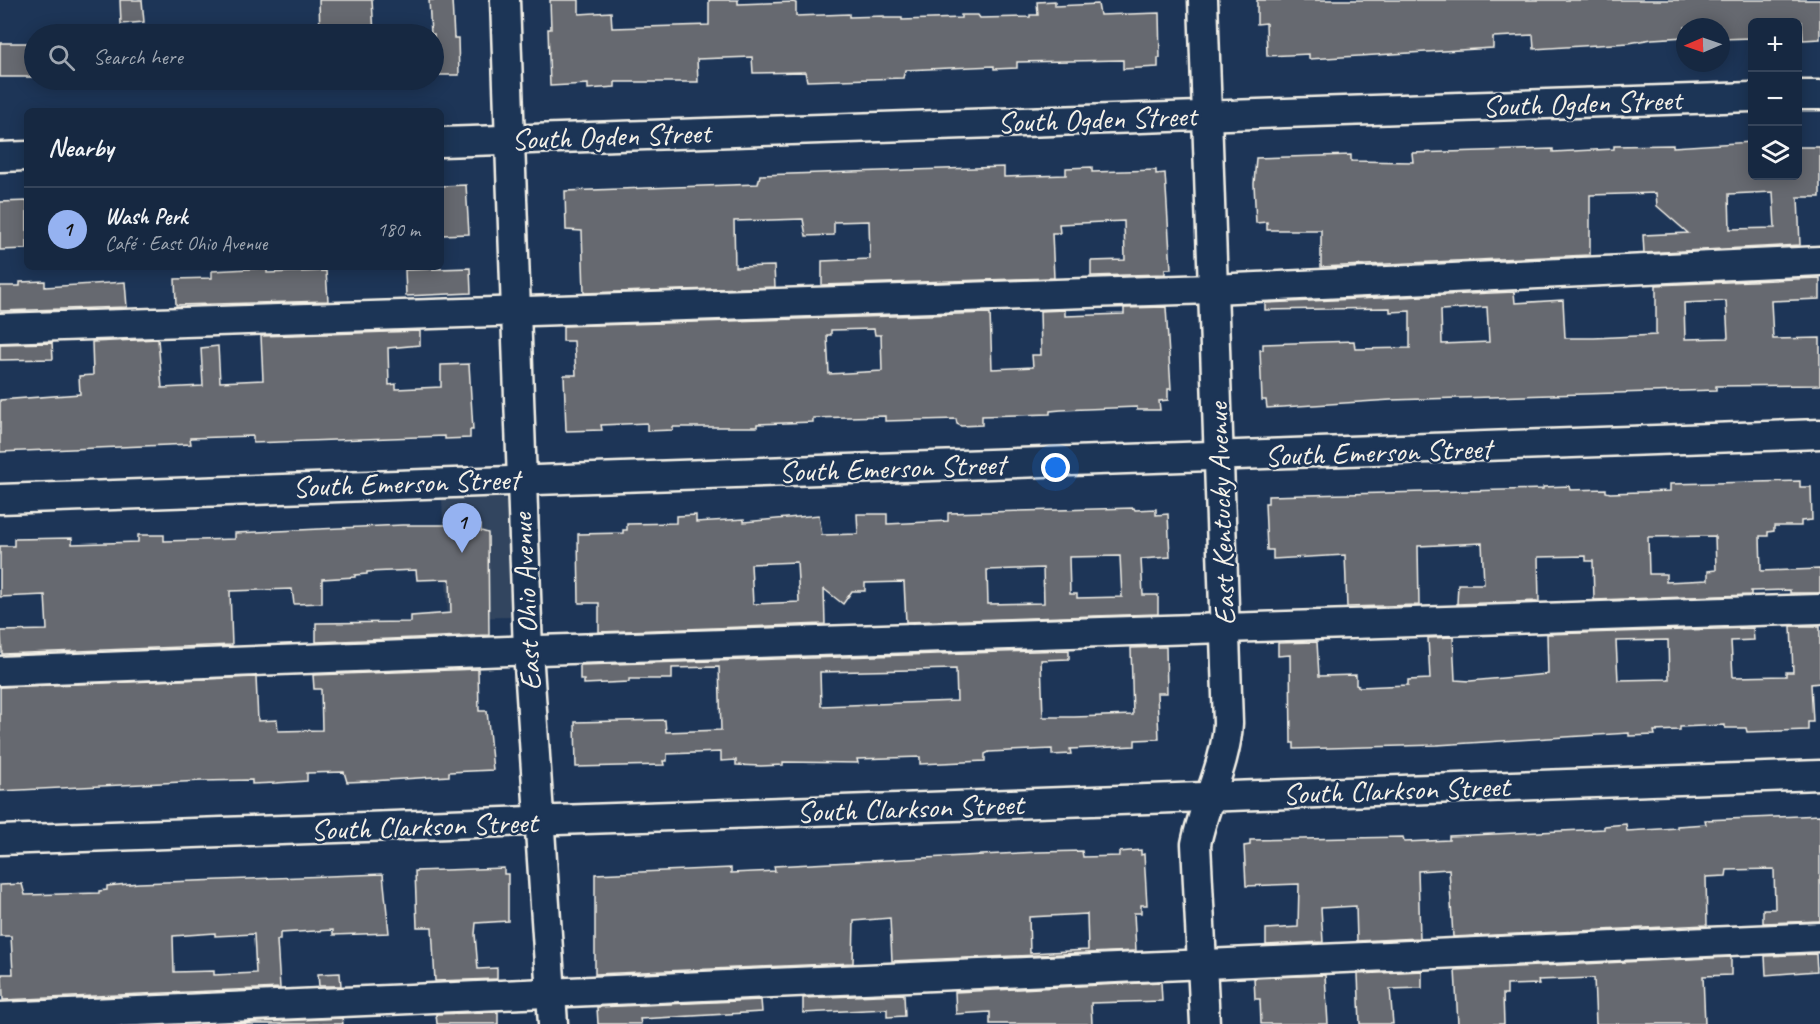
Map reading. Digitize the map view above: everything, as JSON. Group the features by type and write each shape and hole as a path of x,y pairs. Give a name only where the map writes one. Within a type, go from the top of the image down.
{"street":[{"name":"East Ohio Avenue","path":"505,0 520,479 528,651 553,1024"},
{"name":"East Kentucky Avenue","path":"1203,0 1226,628 1227,736 1208,797 1196,852 1205,1024"},
{"path":"1802,95 1820,95"},
{"name":"South Ogden Street","path":"444,142 1748,97"},
{"path":"0,157 24,156"},
{"path":"0,328 1212,289 1820,261"},
{"name":"South Emerson Street","path":"0,499 520,479 1218,458 1820,434"},
{"path":"0,671 528,651 1820,609"},
{"name":"South Clarkson Street","path":"0,840 1820,775"},
{"path":"0,1017 1820,937"}],"shaded area":[{"path":"491,496 507,500 512,617 448,618 442,499"}],"building":[{"path":"120,0 142,0 144,22 121,24"},
{"path":"319,0 372,0 373,24 320,24"},
{"path":"429,0 452,0 454,38 458,38 459,75 444,75 444,24 430,24"},
{"path":"550,0 579,0 579,14 611,12 612,28 709,25 709,0 738,0 738,4 793,2 796,3 796,16 849,14 849,17 884,16 884,18 902,18 902,20 961,18 961,15 978,15 980,18 1030,17 1030,15 1038,15 1037,2 1055,1 1055,6 1098,4 1100,15 1159,13 1160,58 1158,58 1158,67 1123,69 1123,60 1017,62 1017,68 994,69 994,66 905,70 903,78 807,81 805,72 753,73 752,57 697,59 698,82 615,82 615,87 588,89 588,84 550,86 548,29 551,29"},
{"path":"1257,0 1820,0 1820,39 1803,40 1802,18 1748,18 1748,38 1730,39 1730,18 1676,18 1676,38 1629,43 1534,49 1533,35 1493,37 1493,48 1309,59 1309,54 1267,56 1266,23 1257,24"},
{"path":"0,43 24,43 24,77 0,77"},
{"path":"1748,142 1748,180 1802,180 1802,147 1820,147 1820,197 1798,197 1800,245 1644,253 1643,235 1688,233 1657,206 1656,193 1590,195 1590,255 1321,267 1321,230 1267,230 1267,222 1256,223 1254,184 1256,158 1351,155 1351,161 1413,162 1412,153 1553,149 1553,152 1614,149 1614,146 1673,145 1673,147","holes":["1773,192 1775,228 1730,229 1729,194"]},
{"path":"1004,167 1004,177 1066,175 1066,168 1092,167 1092,172 1156,170 1156,174 1165,173 1171,269 1165,269 1165,274 1091,276 1091,261 1125,260 1124,221 1059,224 1060,233 1052,233 1054,278 822,285 822,261 870,259 869,221 834,222 834,235 806,236 803,219 734,221 735,267 774,266 775,287 584,293 582,231 566,230 565,191 758,184 760,175"},
{"path":"466,185 469,234 444,235 444,186"},
{"path":"24,201 24,249 0,250 0,202"},
{"path":"470,268 471,293 406,296 405,270"},
{"path":"267,270 267,273 326,271 328,301 176,305 175,279 212,278 212,271"},
{"path":"1820,278 1820,299 1771,301 1773,339 1820,338 1820,385 1716,386 1716,390 1391,400 1267,408 1266,400 1262,400 1260,350 1263,350 1263,344 1354,341 1355,349 1410,348 1410,311 1390,312 1390,308 1265,310 1265,303 1514,292 1515,303 1563,300 1565,338 1594,338 1656,335 1656,285","holes":["1726,301 1728,338 1685,339 1684,303","1487,307 1489,342 1442,344 1441,310"]},
{"path":"45,281 45,287 125,282 127,307 0,311 0,286 20,286 20,282"},
{"path":"1166,307 1171,389 1168,389 1168,400 1159,401 1160,410 1137,410 1137,407 1061,410 1050,411 1050,414 982,416 982,425 961,426 957,424 956,419 885,421 885,416 813,418 813,422 757,424 757,427 673,427 673,430 647,431 647,423 601,425 602,430 566,431 564,375 576,375 574,341 563,341 563,326 990,313 992,369 1033,367 1032,355 1041,355 1040,311 1065,310 1065,316 1124,314 1124,308","holes":["874,329 875,335 881,335 882,371 829,374 827,335 831,335 831,330"]},
{"path":"420,331 420,345 388,348 389,385 396,384 396,389 441,387 441,365 469,364 473,430 470,430 470,438 445,439 445,436 253,443 253,436 190,438 191,444 0,452 0,400 80,394 79,376 93,375 92,342 158,339 162,388 203,386 201,348 218,346 220,382 263,380 261,336"},
{"path":"52,343 53,359 0,360 0,344"},
{"path":"1800,481 1800,487 1811,487 1812,520 1801,521 1801,526 1774,526 1774,531 1768,532 1768,536 1760,536 1761,571 1820,569 1820,593 1790,593 1790,590 1751,591 1751,595 1594,600 1593,561 1586,561 1586,556 1538,557 1539,601 1457,604 1458,584 1484,584 1482,543 1418,546 1419,605 1347,607 1345,555 1273,559 1273,550 1267,550 1265,503 1268,503 1268,496 1543,489 1543,487 1569,486 1570,490 1606,489 1606,492 1610,493 1670,491 1670,484","holes":["1715,536 1716,570 1708,571 1708,580 1666,582 1666,574 1649,574 1648,537"]},
{"path":"1134,508 1135,510 1156,509 1156,515 1168,514 1170,557 1141,559 1143,595 1158,595 1158,614 906,622 904,582 865,583 865,591 852,591 843,604 824,589 825,624 599,632 599,603 579,603 578,534 623,533 623,530 627,530 627,524 676,523 676,516 696,515 696,522 744,519 744,522 819,515 822,535 858,534 857,514 887,514 887,524 948,521 948,513","holes":["1120,556 1122,597 1077,598 1077,594 1070,594 1069,557","797,562 799,602 753,604 751,564","1043,568 1044,603 988,604 987,570"]},
{"path":"402,525 481,525 481,531 488,533 489,635 316,642 316,623 411,622 411,616 451,613 450,579 417,580 416,570 367,572 367,574 355,575 355,577 322,579 322,603 294,604 292,589 230,591 232,645 2,654 1,631 47,630 45,595 0,597 0,546 14,546 14,539 72,538 72,544 138,542 138,535 164,535 164,541 235,539 235,533"},
{"path":"1791,626 1820,626 1820,683 1811,684 1813,722 1808,722 1808,730 1747,732 1746,728 1725,728 1725,725 1680,727 1680,730 1654,731 1655,735 1629,736 1629,733 1437,745 1294,749 1294,743 1291,743 1290,655 1278,656 1278,643 1317,642 1319,676 1356,675 1356,685 1360,687 1408,685 1408,680 1430,679 1428,638 1453,637 1455,680 1470,681 1548,674 1547,634 1753,628 1754,640 1731,641 1733,677 1786,676 1786,672 1793,672","holes":["1668,640 1669,679 1618,680 1616,641"]},
{"path":"1166,647 1167,693 1157,693 1159,739 1135,740 1135,746 1070,749 1071,754 1052,755 1052,749 989,752 985,754 985,761 920,764 920,757 857,759 858,763 783,762 783,765 736,765 736,760 721,761 721,752 667,754 667,761 663,761 664,765 576,767 575,722 665,720 666,732 721,730 719,667 672,668 672,679 629,679 629,682 584,684 584,680 580,680 580,665 1069,650 1069,659 1041,660 1043,717 1074,717 1133,715 1131,648","holes":["956,669 957,701 821,706 820,672"]},
{"path":"478,669 479,711 487,711 493,770 449,772 449,776 371,781 347,782 344,772 307,773 307,781 276,783 252,784 252,780 202,781 0,791 0,687 256,677 258,721 277,720 278,731 322,730 321,689 314,689 313,675"},
{"path":"1820,815 1820,921 1763,923 1763,909 1775,909 1774,869 1727,870 1726,876 1706,877 1707,925 1453,937 1449,869 1418,871 1420,938 1357,941 1356,906 1321,908 1323,942 1266,945 1266,929 1298,927 1299,884 1246,886 1244,846 1250,845 1250,840 1403,837 1404,842 1449,840 1449,836 1604,829 1604,826 1626,824 1627,831 1677,828 1677,826 1706,824 1705,820"},
{"path":"1141,850 1141,855 1144,854 1147,905 1141,905 1141,913 1134,913 1136,951 892,961 890,918 854,921 853,963 595,974 595,874 731,868 731,873 775,871 774,866 1039,852 1082,851 1083,857 1119,856 1119,852","holes":["1087,914 1088,950 1030,953 1029,917"]},
{"path":"504,868 504,874 508,874 508,921 476,923 475,934 478,969 497,968 497,979 435,981 432,927 417,927 415,871"},
{"path":"383,874 389,933 333,935 333,930 280,933 280,940 277,940 280,988 3,1000 2,974 13,974 11,936 0,936 0,885 22,884 25,895 99,893 99,891 107,890 107,886","holes":["215,933 215,936 254,934 256,973 214,975 214,971 174,972 173,936"]},
{"path":"1816,954 1817,971 1766,975 1765,956"},
{"path":"1731,957 1731,975 1703,976 1705,1024 1596,1024 1594,978 1538,980 1539,984 1507,985 1507,994 1503,994 1504,1024 1458,1024 1455,970"},
{"path":"1422,971 1422,988 1390,989 1393,1024 1360,1024 1358,974"},
{"path":"340,973 341,986 319,986 318,974"},
{"path":"1325,975 1328,1024 1261,1024 1260,999 1255,999 1254,978"},
{"path":"1161,982 1162,1001 1091,1003 1092,1024 990,1024 990,1012 956,1014 955,992"},
{"path":"904,994 905,1016 887,1017 887,1009 803,1013 803,998"},
{"path":"761,1000 762,1012 640,1019 641,1024 598,1024 597,1007"},
{"path":"498,1012 498,1024 437,1024 436,1014"},
{"path":"342,1018 343,1024 216,1024"}],"place":[{"name":"Wash Perk","path":"462,553"}]}
